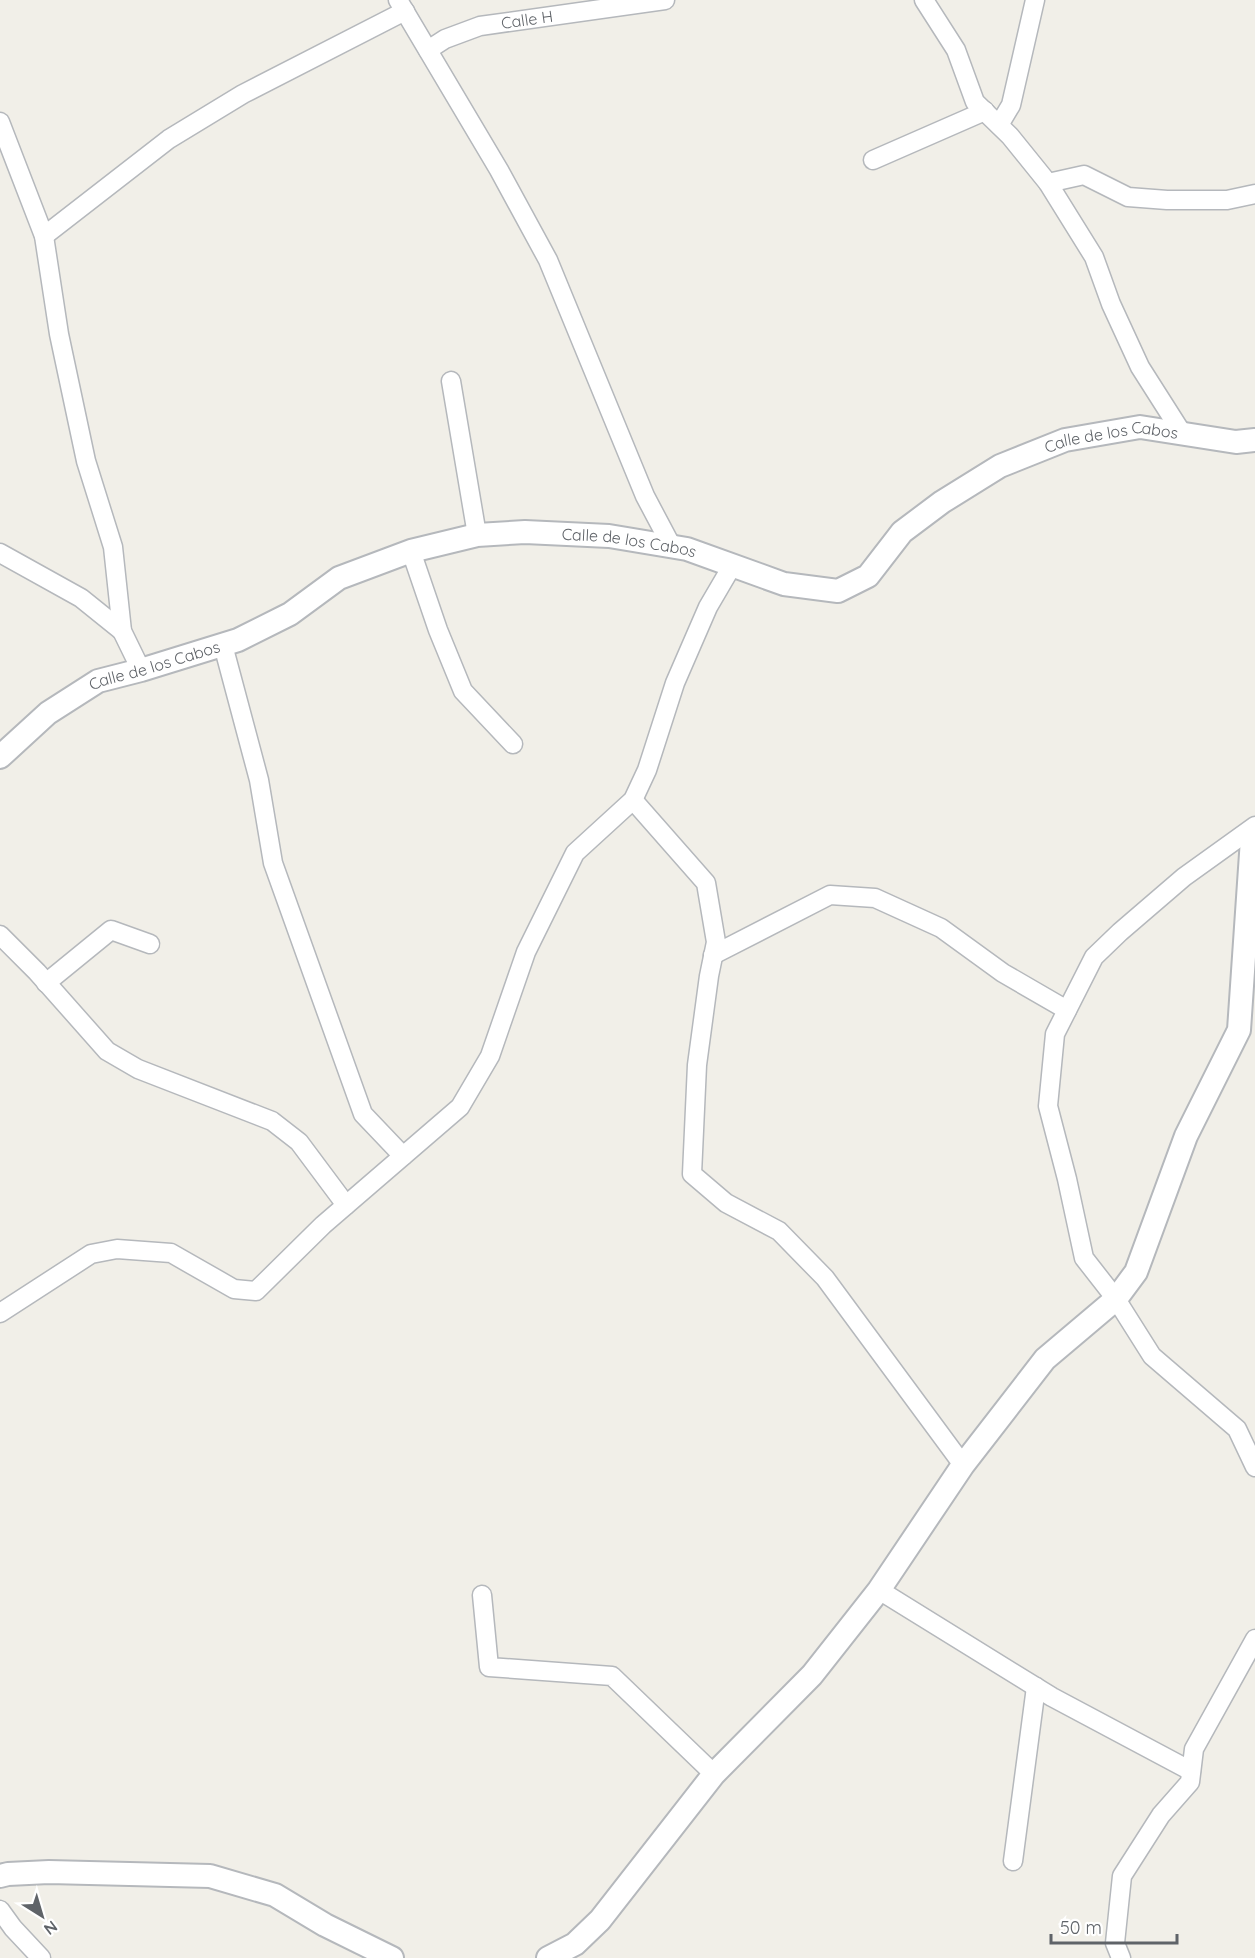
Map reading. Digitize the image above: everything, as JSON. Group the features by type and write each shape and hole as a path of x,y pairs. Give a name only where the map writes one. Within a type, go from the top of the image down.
{"street":[{"name":"Calle H","path":"428,50 445,39 480,26 665,0"},
{"path":"924,0 956,50 975,102 999,125 1048,183 1094,257 1111,304 1140,367 1182,433"},
{"path":"999,125 1011,105 1035,0"},
{"path":"44,236 169,139 243,94 401,6 499,170 548,260 645,496 672,547"},
{"path":"873,160 985,111"},
{"path":"0,122 44,236 59,334 86,462 113,547 122,631 141,670"},
{"path":"1048,183 1084,175 1128,196 1167,200 1227,200 1255,194"},
{"path":"451,381 477,535"},
{"name":"Calle de los Cabos","path":"0,758 48,713 98,681 238,640 290,614 339,578 411,551 477,535 525,532 609,537 687,549 784,584 838,591 868,576 902,532 942,501 1000,466 1065,440 1140,427 1236,442 1255,440"},
{"path":"411,551 438,630 463,691 513,744"},
{"path":"0,553 81,598 122,631"},
{"path":"0,1313 91,1254 117,1249 171,1253 234,1289 256,1291 346,1205 460,1107 490,1056 526,952 575,853 633,800 647,770 675,683 708,608 732,566"},
{"path":"223,645 259,780 273,863 363,1114 403,1156"},
{"path":"633,800 706,883 716,942 697,1065 692,1174 726,1203 779,1231 825,1278 963,1465"},
{"path":"1255,826 1184,877 1094,957 1055,1034 1048,1106 1084,1258 1116,1299 1152,1356 1237,1429 1255,1467"},
{"path":"548,1958 576,1951 714,1774 812,1675 879,1590 963,1465 1045,1359 1116,1299 1136,1272 1186,1136 1239,1030 1252,839 1255,832"},
{"path":"714,955 830,895 875,898 941,928 1003,973 1067,1011"},
{"path":"46,983 111,930 150,944"},
{"path":"0,935 107,1051 138,1069 272,1121 299,1142 346,1205"},
{"path":"879,1590 1036,1688 1191,1771"},
{"path":"482,1594 489,1667 612,1676 714,1774"},
{"path":"1121,1958 1115,1943 1122,1876 1161,1815 1190,1782 1194,1749 1255,1639"},
{"path":"1013,1861 1036,1688"},
{"path":"0,1876 49,1872 210,1876 275,1895 325,1925 393,1958"},
{"path":"0,1910 13,1928 41,1958"}]}
